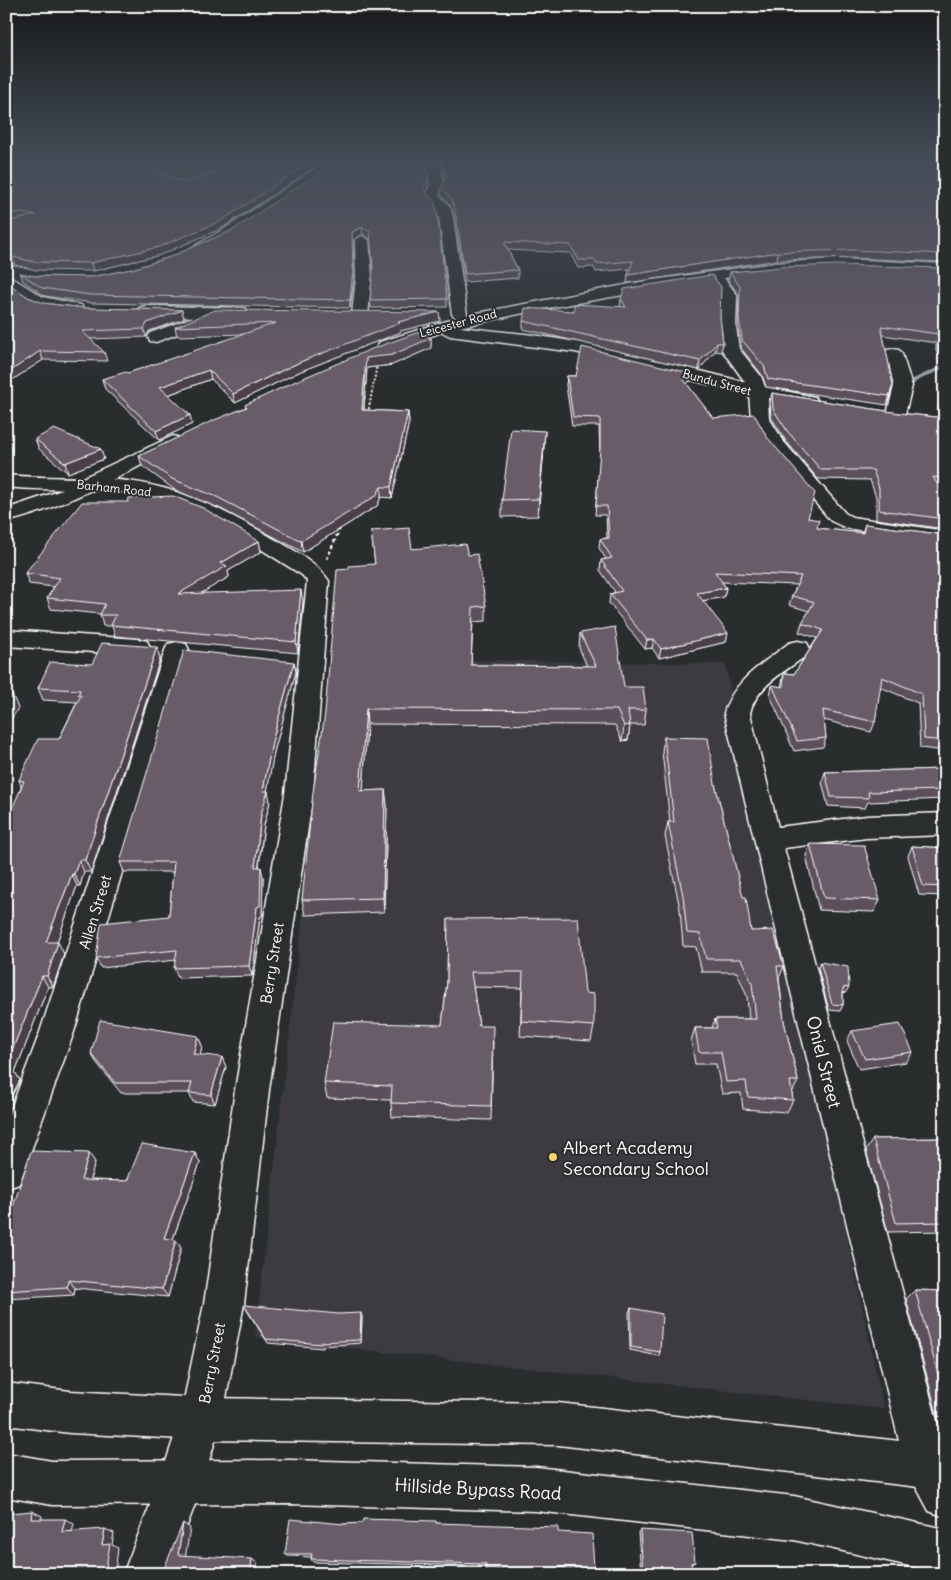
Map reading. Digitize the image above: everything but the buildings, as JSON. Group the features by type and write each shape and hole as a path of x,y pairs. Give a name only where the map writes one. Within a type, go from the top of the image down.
{"street":[{"path":"181,254 224,235"},
{"path":"448,235 460,314"},
{"path":"362,240 364,276 352,315 379,314"},
{"name":"Leicester Road","path":"371,351 429,321 478,316 715,276 803,265 945,269"},
{"path":"22,274 11,272 6,278 38,301 50,305 92,310"},
{"path":"715,276 728,295 730,310 728,326 731,350 752,376 758,393 760,418 776,445 841,520 945,538"},
{"path":"134,311 256,313"},
{"path":"156,337 218,313"},
{"path":"429,321 460,314 478,316"},
{"name":"Bundu Street","path":"429,321 615,355 758,393 829,404"},
{"path":"877,412 904,415 903,386 892,354"},
{"path":"6,516 53,501 192,433"},
{"name":"Barham Road","path":"6,481 85,484 145,489 176,497 222,519 310,570 318,580"},
{"name":"Berry Street","path":"146,1574 182,1483 201,1419 224,1304 252,1090 299,794 299,663 319,589 318,580"},
{"name":"Allen Street","path":"6,638 186,651 57,1032 6,1171"},
{"name":"Oniel Street","path":"798,649 746,690 738,703 737,713 766,839 939,1478"},
{"path":"766,839 867,827 945,824"},
{"path":"6,1404 70,1412 201,1419 558,1424 939,1478"},
{"name":"Hillside Bypass Road","path":"6,1475 52,1483 290,1482 536,1489 794,1518 945,1552"}],"path":[{"path":"367,417 378,361 371,351"},
{"path":"318,580 340,527"}],"shaded area":[{"name":"Albert Academy Secondary School","path":"332,658 725,664 884,1409 255,1337"}],"waterway":[{"path":"903,392 915,380 945,366"}],"place":[{"name":"Albert Academy Secondary School","path":"553,1157"}]}
